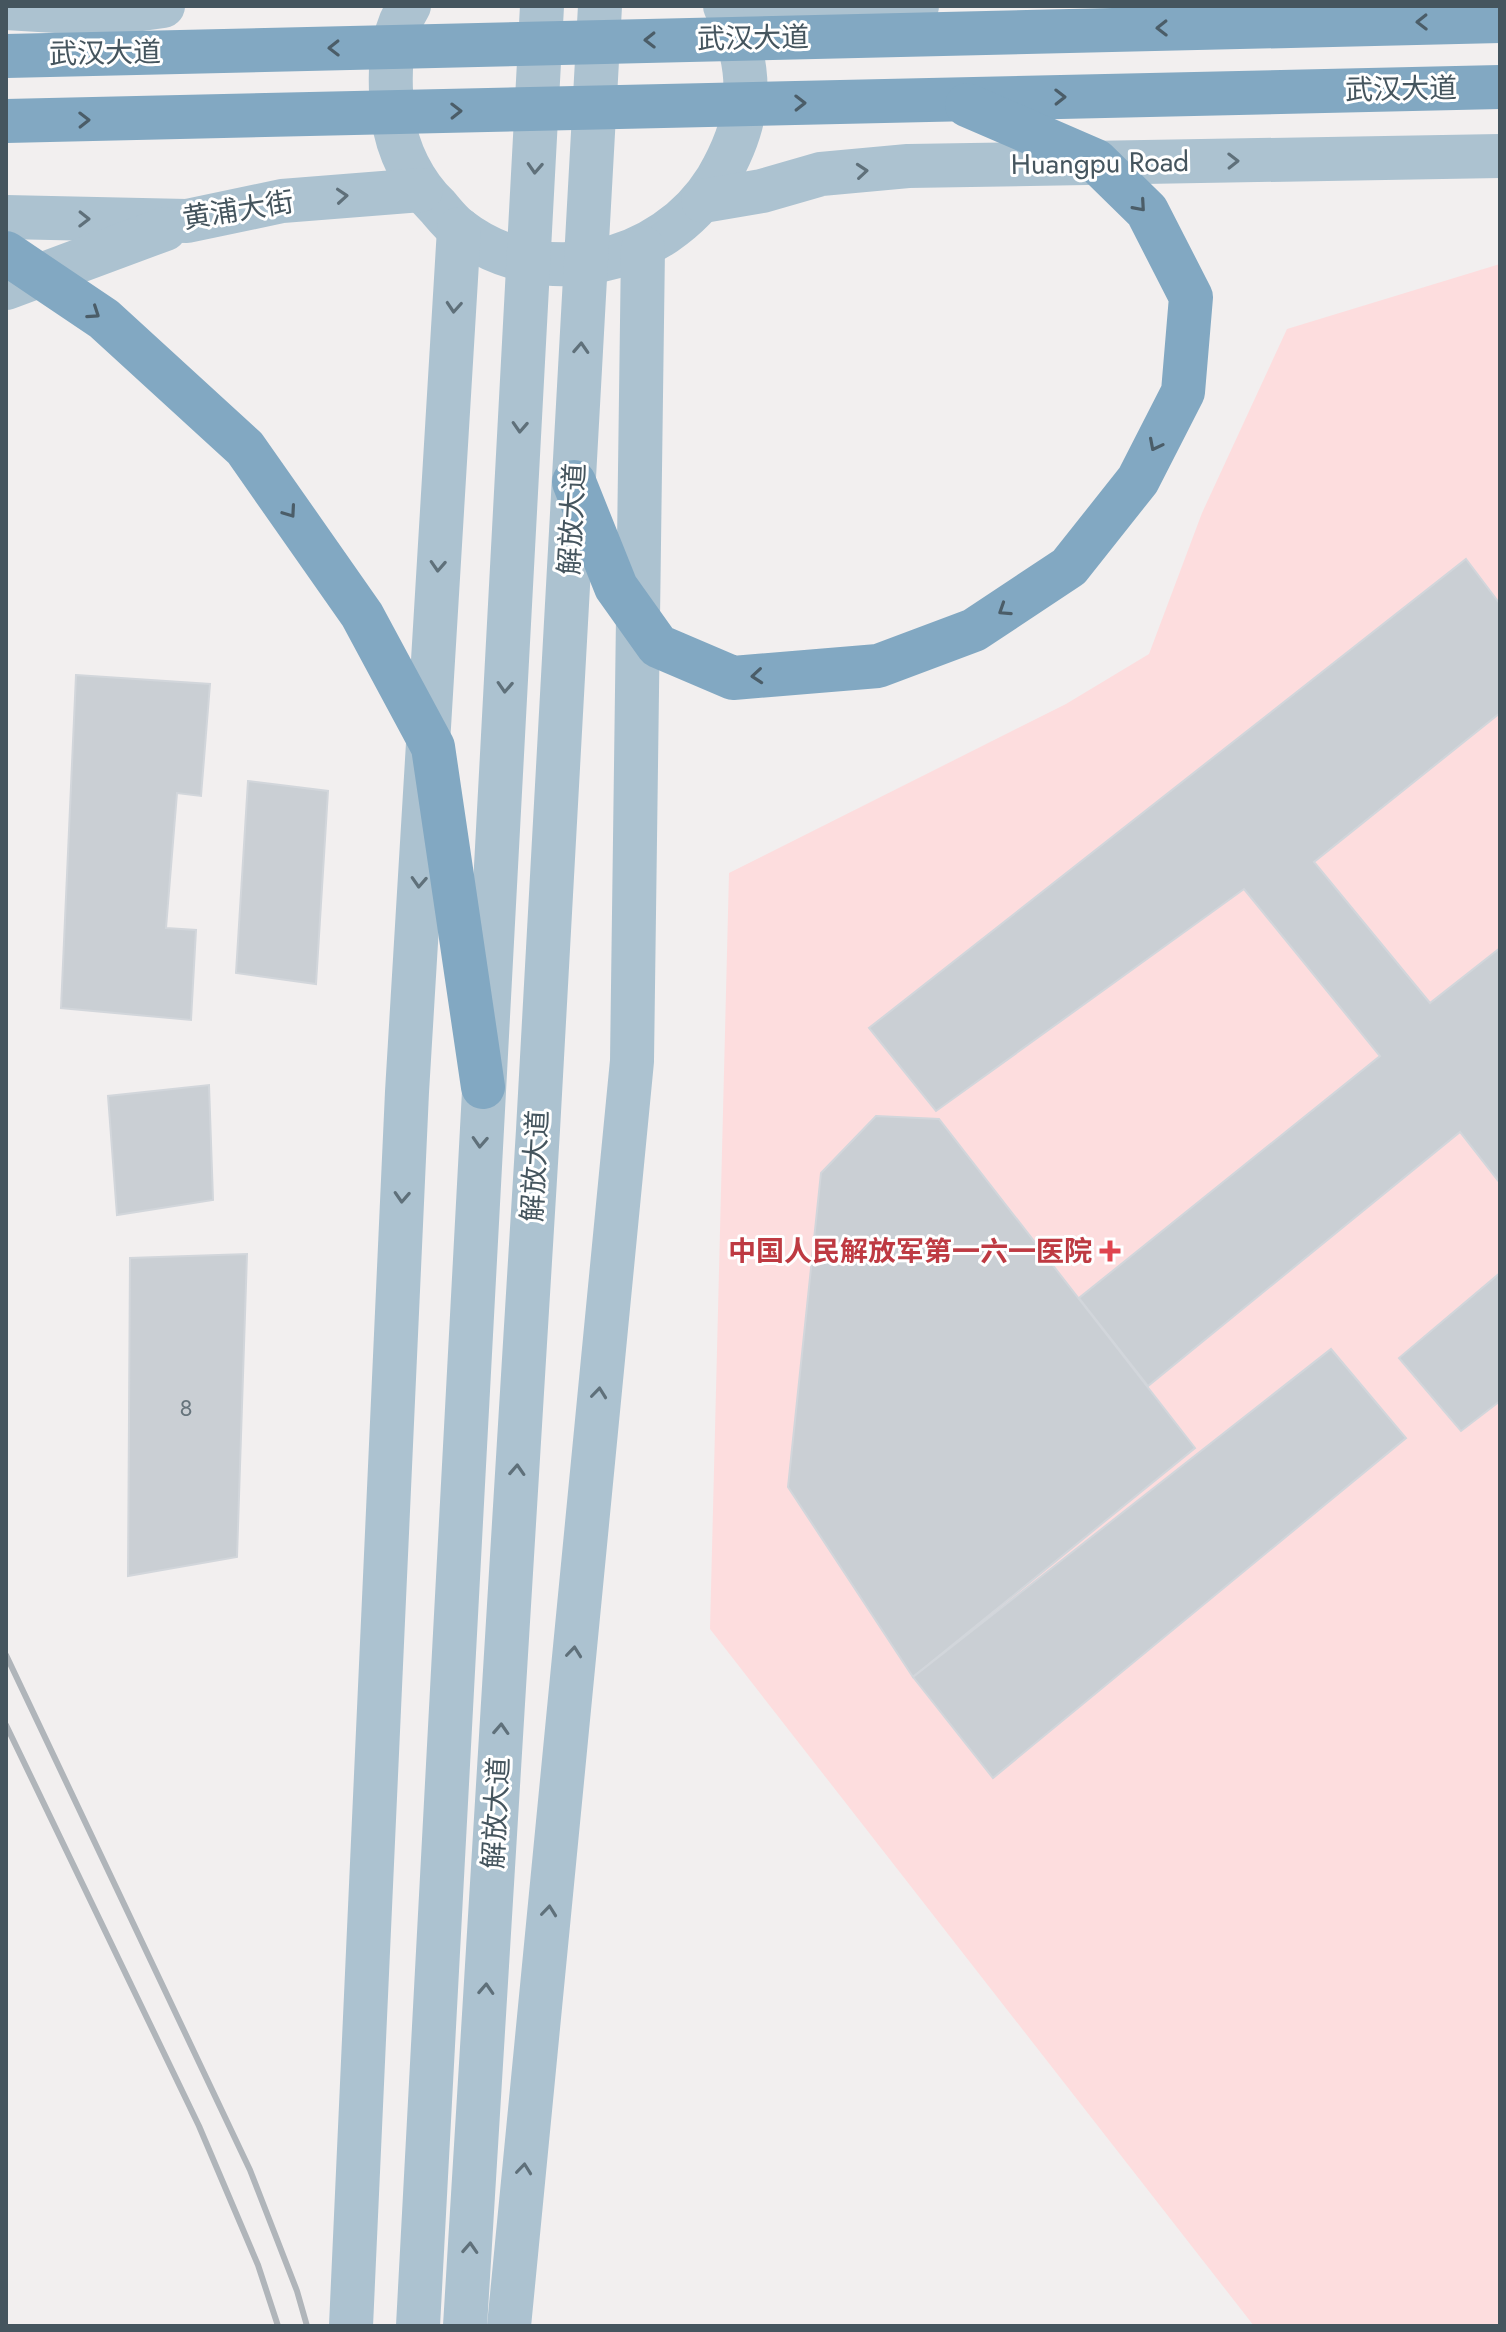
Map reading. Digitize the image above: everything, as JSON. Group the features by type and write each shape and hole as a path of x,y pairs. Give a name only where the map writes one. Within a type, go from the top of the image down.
{"highway":[{"path":"1005,32 1084,6"},
{"name":"武汉大道","path":"6,56 1500,21"},
{"name":"武汉大道","path":"6,121 1500,87"},
{"path":"574,482 616,587 658,646 733,678 878,666 974,630 1069,567 1138,480 1183,392 1191,297 1147,211 1096,161 954,99"},
{"path":"6,253 104,319 245,448 362,615 433,747 483,1087"}],"main road":[{"path":"6,8 106,14 163,6"},
{"path":"409,6 402,18 388,77 395,136 421,190 459,229 501,252 548,264 597,262 643,248 676,227 703,201 732,154 745,100 741,45 725,6"},
{"path":"418,2326 542,6"},
{"name":"解放大道","path":"465,2326 538,1130 600,6"},
{"path":"765,6 785,11 917,6"},
{"name":"Huangpu Road","path":"703,201 762,191 821,174 908,166 1500,156"},
{"name":"黄浦大街","path":"6,217 187,221 282,201 421,190"},
{"path":"6,288 187,221"},
{"path":"351,2326 407,1092 459,229"},
{"path":"509,2326 632,1061 643,248"},
{"path":"517,2247 525,2326"}],"shaded area":[{"name":"中国人民解放军第一六一医院","path":"1500,264 1500,2326 1254,2326 710,1629 729,873 1066,704 1149,654 1202,513 1287,329"}],"building":[{"path":"1466,559 1500,604 1500,713 1314,862 1430,1003 1500,948 1500,1183 1460,1132 1148,1386 1079,1298 1380,1056 1244,889 936,1111 869,1028"},
{"path":"76,675 210,684 201,796 177,793 166,928 196,930 191,1020 61,1008"},
{"path":"248,781 328,791 316,984 236,973"},
{"path":"209,1085 213,1200 117,1215 108,1096"},
{"path":"876,1116 939,1119 1195,1448 913,1677 788,1487 821,1173"},
{"path":"247,1254 237,1557 128,1576 130,1258"},
{"path":"1500,1273 1500,1401 1461,1431 1399,1358"},
{"path":"1331,1349 1406,1438 993,1778 913,1677"}],"railway":[{"path":"6,1655 250,2170 297,2291 307,2326"},
{"path":"6,1725 199,2126 258,2265 278,2326"}],"place":[{"name":"中国人民解放军第一六一医院","path":"1110,1251"}]}
